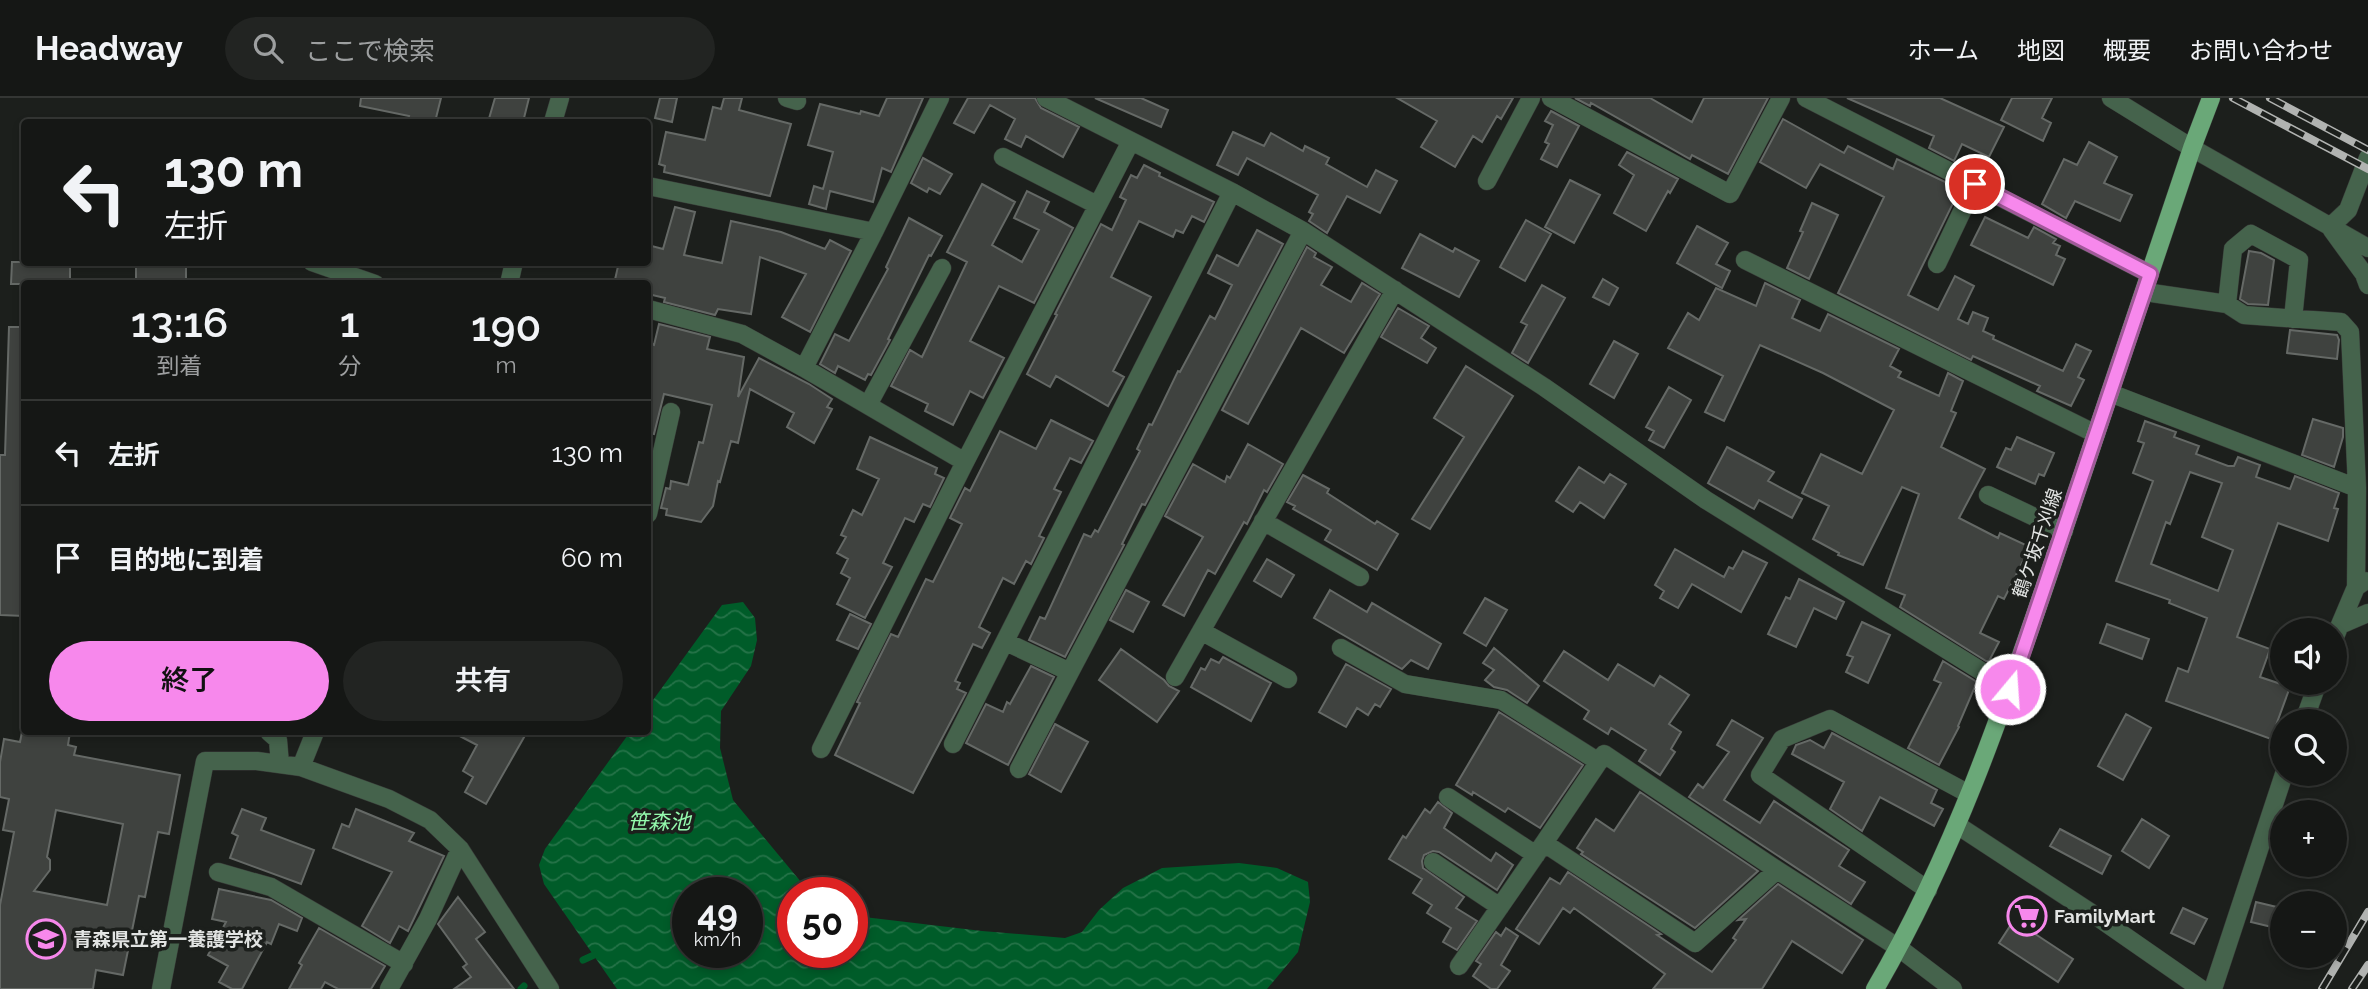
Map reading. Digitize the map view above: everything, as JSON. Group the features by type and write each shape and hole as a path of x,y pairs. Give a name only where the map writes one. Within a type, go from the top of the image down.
{"main road":[{"name":"鶴ケ坂千刈線","path":"1875,989 1928,890 1957,825 2010,689 2211,98"}],"street":[{"path":"554,119 560,98"},
{"path":"804,368 940,98"},
{"path":"1046,98 1303,231 1544,387 1706,500 2010,689"},
{"path":"1487,181 1531,98"},
{"path":"1551,98 1730,194 1781,98"},
{"path":"1806,98 1975,184 2148,283 2227,304 2244,315 2341,322 2350,332 2362,583 2344,618"},
{"path":"2111,98 2192,148 2368,248"},
{"path":"821,749 964,462 1131,141"},
{"path":"1003,157 1097,205"},
{"path":"2330,227 2348,210 2368,158"},
{"path":"1937,264 1975,184"},
{"path":"651,187 874,232"},
{"path":"953,744 1232,192"},
{"path":"2330,227 2364,274 2368,285"},
{"path":"1018,769 1303,231"},
{"path":"2227,304 2233,249 2251,234 2299,260 2294,318"},
{"path":"1745,260 2096,434"},
{"path":"323,266 364,280"},
{"path":"867,405 942,268"},
{"path":"1175,677 1395,290"},
{"path":"651,310 742,334 964,462"},
{"path":"2110,393 2357,488"},
{"path":"651,486 654,457 671,412"},
{"path":"1988,495 2064,531"},
{"path":"1263,521 1360,578"},
{"path":"2347,626 2368,613"},
{"path":"1201,631 1288,679"},
{"path":"1006,642 1070,672"},
{"path":"1342,648 1405,684 1501,700 1599,762"},
{"path":"1928,890 1760,775 1782,739 1830,719 1969,794"},
{"path":"273,735 278,740 280,764"},
{"path":"301,767 314,735"},
{"path":"1460,966 1604,754 1899,948 1953,989"},
{"path":"161,989 205,761 257,761 301,767 389,799 430,820 460,849 544,987"},
{"path":"2213,989 2280,786"},
{"path":"1448,797 1695,943 1777,870"},
{"path":"1957,825 2201,989"},
{"path":"389,989 460,849"},
{"path":"1433,862 1500,906"},
{"path":"218,872 271,887 404,964"}],"water":[{"name":"笹森池","path":"743,602 755,618 757,640 751,666 721,711 720,748 733,800 797,877 777,877 777,968 868,968 868,917 1065,938 1082,932 1099,910 1123,888 1162,868 1239,863 1277,868 1308,882 1310,902 1298,952 1267,989 617,989 544,884 539,865 545,849 628,735 651,735 651,703 722,605"}],"building":[{"path":"361,98 441,98 436,119 408,119 409,116 360,106"},
{"path":"495,98 529,98 524,119 489,119"},
{"path":"660,98 677,98 672,122 655,118"},
{"path":"724,98 742,98 739,110 791,124 770,196 664,172 665,166 659,164 666,132 705,140 713,107 721,109"},
{"path":"887,98 923,98 891,172 882,168 873,202 830,191 826,209 809,204 814,186 823,189 833,152 808,145 820,104 879,116"},
{"path":"968,98 1035,98 1041,108 1079,127 1063,157 1026,136 1021,147 1005,139 1015,119 990,105 974,133 954,123"},
{"path":"1095,98 1141,98 1168,110 1161,127"},
{"path":"1397,98 1513,98 1501,119 1497,116 1482,142 1473,136 1455,167 1421,147 1437,121"},
{"path":"1575,98 1650,98 1692,122 1704,98 1768,98 1728,174 1692,155 1690,159 1591,103 1590,106"},
{"path":"1847,98 1940,98 2004,127 1989,157 1962,144 1954,161 1929,148 1934,136"},
{"path":"2012,98 2052,98 2042,118 2051,123 2043,141 2001,120"},
{"path":"1551,111 1579,126 1557,167 1541,159 1549,144 1545,142 1553,125 1545,121"},
{"path":"1783,119 1844,153 1848,146 1893,169 1897,159 1960,189 1908,295 1938,310 1955,276 1974,286 1958,319 1968,324 1973,312 1988,318 1983,331 1994,336 1993,339 2063,371 2076,344 2091,351 2078,377 2084,380 2071,406 2037,391 2040,386 1973,356 1971,360 1838,293 1884,197 1820,164 1806,188 1760,162"},
{"path":"1233,132 1264,146 1271,133 1303,151 1305,146 1329,158 1326,164 1367,187 1376,170 1397,181 1380,213 1347,196 1327,233 1309,221 1313,214 1309,212 1318,195 1247,158 1238,175 1217,165"},
{"path":"2089,142 2117,157 2104,183 2132,195 2120,221 2075,201 2066,218 2042,204 2064,159 2077,165"},
{"path":"1627,152 1678,179 1670,193 1668,191 1646,231 1614,213 1634,175 1619,165"},
{"path":"923,158 952,174 940,194 929,188 927,192 911,183"},
{"path":"1144,165 1160,173 1159,176 1214,202 1204,222 1192,216 1183,233 1176,230 1173,237 1139,221 1111,277 1151,297 1113,371 1124,377 1108,406 1056,376 1050,387 1027,374 1101,224 1112,230 1126,200 1120,197 1131,175 1137,178"},
{"path":"1570,180 1600,195 1574,243 1545,227"},
{"path":"982,184 1015,202 992,245 1022,262 1039,230 1014,218 1027,191 1049,202 1044,212 1073,228 1034,303 999,286 970,341 1004,358 983,398 970,391 953,425 925,411 928,404 891,386 910,350 922,357 967,262 947,252"},
{"path":"1812,203 1838,215 1809,279 1787,268"},
{"path":"675,207 695,212 684,255 722,263 731,221 781,232 825,249 830,240 851,251 810,332 782,317 806,274 760,257 751,314 718,309 715,315 664,302 665,298 651,295 651,280 615,280 618,266 651,266 651,246 663,249"},
{"path":"1985,217 2028,238 2034,227 2056,239 2053,243 2060,246 2056,255 2065,259 2053,285 1971,245"},
{"path":"909,218 942,236 931,256 929,255 871,375 868,374 865,380 838,366 835,373 820,364 835,334 849,341 888,269 886,267"},
{"path":"1526,220 1551,234 1525,281 1500,267"},
{"path":"1697,226 1728,243 1716,264 1730,271 1722,288 1677,263"},
{"path":"1257,230 1283,244 1145,505 1142,504 1122,544 1124,545 1065,657 1029,640 1040,617 1045,619 1084,534 1091,537 1095,530 1098,532 1140,451 1137,449 1149,424 1152,425 1178,371 1180,372 1210,316 1215,319 1232,285 1208,273 1217,255 1238,266"},
{"path":"1420,234 1453,252 1455,248 1479,261 1459,297 1402,268"},
{"path":"1307,247 1316,253 1314,257 1332,267 1321,285 1351,302 1362,283 1380,294 1344,353 1301,328 1248,424 1222,410"},
{"path":"2249,251 2261,253 2274,260 2268,305 2248,304 2240,299"},
{"path":"12,262 21,262 21,266 70,266 70,280 21,280 21,284 11,284"},
{"path":"136,266 186,266 186,280 136,280"},
{"path":"1603,279 1618,288 1609,305 1593,297"},
{"path":"1765,283 1800,300 1792,318 1820,331 1828,314 1899,349 1890,366 1901,372 1898,377 1939,396 1948,373 1963,381 1951,411 1956,413 1941,447 1985,469 1959,518 1998,538 2000,533 2030,547 2004,599 1998,596 1980,633 1999,642 1989,661 1900,607 1905,595 1886,588 1919,494 1902,487 1863,565 1838,555 1839,553 1813,539 1829,506 1802,493 1821,454 1862,474 1894,410 1823,373 1760,345 1724,421 1705,412 1723,376 1668,348 1688,313 1699,320 1716,288 1756,306"},
{"path":"1542,285 1565,298 1528,363 1512,353 1527,325 1521,322"},
{"path":"1398,308 1429,326 1421,338 1436,348 1427,363 1381,337"},
{"path":"659,324 710,337 707,349 744,357 738,397 759,358 832,399 827,407 832,409 814,443 787,427 794,413 750,389 738,443 731,441 713,506 701,522 666,515 667,509 661,508 666,488 670,489 671,481 688,485 699,442 703,443 712,405 664,394 654,434 651,434 651,344 654,345"},
{"path":"9,327 21,327 21,616 0,615 0,455 5,455"},
{"path":"2290,330 2337,335 2337,359 2287,353"},
{"path":"1614,341 1638,354 1614,398 1590,384"},
{"path":"1466,366 1513,396 1430,529 1412,519 1464,437 1434,418"},
{"path":"1669,387 1691,400 1664,448 1649,440 1654,431 1646,427"},
{"path":"2313,419 2343,428 2334,467 2302,455"},
{"path":"1051,420 1093,441 1081,463 1070,458 1054,489 1061,492 1039,536 1044,538 1031,564 1026,561 1014,584 1003,578 979,627 990,633 982,648 973,644 955,681 960,683 957,689 966,693 913,793 835,755 860,703 857,702 891,634 898,637 926,579 933,582 962,524 950,518 965,488 970,491 1000,431 1036,449"},
{"path":"2145,421 2176,432 2174,437 2199,446 2196,454 2228,466 2234,466 2238,457 2260,465 2256,477 2290,489 2295,476 2339,493 2334,508 2338,509 2328,541 2278,523 2237,637 2270,649 2260,677 2270,680 2270,695 2287,695 2282,709 2270,709 2270,739 2166,701 2178,668 2188,672 2207,618 2169,603 2170,600 2116,581 2153,481 2133,473 2144,443 2138,441","holes":["2190,472 2222,483 2202,537 2233,550 2218,591 2151,564 2166,522 2170,524"]},
{"path":"870,437 937,468 935,474 944,478 930,507 923,504 914,522 905,518 883,563 892,567 865,618 837,604 850,578 841,573 848,559 837,553 846,537 841,535 853,510 862,515 879,479 857,469"},
{"path":"2017,437 2054,453 2044,476 2039,474 2035,484 1997,467 2006,448 2011,450"},
{"path":"1248,444 1283,464 1267,492 1264,490 1247,524 1244,522 1215,574 1208,570 1184,616 1163,605 1203,537 1165,516 1193,464 1225,482 1227,476 1230,478"},
{"path":"1727,447 1774,472 1768,481 1802,499 1792,518 1759,500 1754,509 1708,483"},
{"path":"1579,467 1604,483 1610,474 1626,484 1604,518 1580,502 1573,512 1556,501"},
{"path":"1303,475 1329,489 1327,493 1375,524 1377,521 1398,534 1377,570 1325,540 1331,530 1293,509 1295,506 1287,502"},
{"path":"1675,549 1724,577 1729,567 1733,569 1743,551 1767,563 1741,612 1692,584 1678,608 1660,598 1664,591 1655,585"},
{"path":"1267,559 1294,575 1281,597 1254,581"},
{"path":"1799,579 1844,602 1836,619 1814,608 1796,647 1768,634 1786,597 1790,599"},
{"path":"1126,590 1149,602 1133,632 1110,620"},
{"path":"1330,590 1367,612 1372,603 1441,644 1428,669 1411,660 1402,669 1314,618"},
{"path":"1485,598 1507,610 1486,646 1464,633"},
{"path":"850,614 871,624 858,649 837,640"},
{"path":"1862,622 1890,635 1868,683 1846,672 1853,657 1847,655"},
{"path":"2107,624 2149,639 2142,659 2100,643"},
{"path":"1494,648 1539,686 1527,703 1485,680 1494,670 1483,663"},
{"path":"1121,649 1179,691 1157,722 1099,680"},
{"path":"1564,651 1608,680 1618,664 1654,686 1660,676 1689,695 1669,724 1681,732 1671,749 1675,752 1660,775 1639,761 1646,750 1611,728 1608,734 1584,719 1589,711 1544,681"},
{"path":"1223,657 1271,683 1251,721 1191,687 1201,668 1205,670 1211,659 1219,663"},
{"path":"1943,661 1977,682 1959,727 1939,765 1908,748 1941,683 1934,680"},
{"path":"1346,664 1391,689 1380,707 1375,704 1368,715 1357,708 1346,727 1319,712"},
{"path":"1031,666 1054,677 1008,765 966,743 986,704 1003,712"},
{"path":"1499,712 1583,765 1540,828 1508,808 1505,812 1456,785"},
{"path":"2126,714 2151,728 2123,780 2098,766"},
{"path":"1732,720 1763,738 1724,800 1760,823 1774,801 1849,850 1839,866 1865,882 1851,904 1689,797 1698,784 1703,788 1729,752 1717,745"},
{"path":"1055,724 1088,742 1061,792 1029,774"},
{"path":"1832,733 1937,790 1931,803 1943,809 1934,826 1880,797 1862,831 1830,809 1844,782 1792,754 1796,745 1810,740 1824,748"},
{"path":"21,735 70,735 68,745 76,747 74,755 180,775 169,834 158,832 145,897 139,896 123,975 96,970 93,989 0,989 0,905 14,832 3,830 9,799 0,797 0,762 4,739 20,742","holes":["56,810 123,824 107,905 34,891 50,870 50,860 47,857"]},
{"path":"458,735 525,735 486,804 465,792 473,777 463,771 477,745"},
{"path":"1640,792 1758,871 1695,928 1581,854 1583,852 1577,848 1596,819 1614,831"},
{"path":"1438,802 1452,813 1444,828 1491,861 1496,853 1513,865 1497,890 1439,852 1433,851 1424,855 1423,868 1464,897 1456,908 1477,921 1457,950 1443,942 1451,928 1427,913 1432,905 1413,893 1422,879 1389,859 1425,809 1430,813"},
{"path":"242,809 266,818 261,830 314,850 301,884 230,858 238,836 232,833"},
{"path":"356,809 414,833 409,841 444,856 408,931 399,926 390,943 362,926 392,872 333,848 342,824 349,827"},
{"path":"2142,819 2169,836 2149,868 2122,851"},
{"path":"2060,829 2111,856 2102,874 2050,846"},
{"path":"1568,872 1661,934 1657,935 1712,972 1736,940 1733,938 1746,919 1738,920 1778,884 1863,940 1842,973 1792,941 1762,989 1653,989 1665,974 1574,908 1570,913 1563,908 1539,944 1516,929 1550,878 1560,884"},
{"path":"219,889 271,900 302,918 297,931 279,924 271,944 267,942 242,989 232,989 219,982 228,966 208,955 226,922 212,919"},
{"path":"458,897 485,932 476,939 514,989 454,989 471,977 463,967 467,964 438,924"},
{"path":"2256,902 2270,905 2270,927 2251,922"},
{"path":"2183,908 2207,919 2194,944 2171,933"},
{"path":"2014,920 2073,959 2058,982 1999,943"},
{"path":"319,928 385,966 371,989 338,989 325,982 321,989 289,989 302,965 299,963"},
{"path":"1506,928 1518,936 1501,965 1510,971 1497,989 1491,989 1473,976 1481,964 1476,961 1496,932 1501,936"}],"waterway":[{"path":"583,960 594,955"},
{"path":"521,989 524,986"}],"railway":[{"path":"2233,98 2368,169"},
{"path":"2270,98 2368,150"},
{"path":"2322,989 2368,912"},
{"path":"2352,989 2368,965"}],"place":[{"name":"FamilyMart","path":"2027,916"},
{"name":"青森県立第一養護学校","path":"46,939"}],"route":[{"path":"1975,184 2150,274 2010,689"}]}
